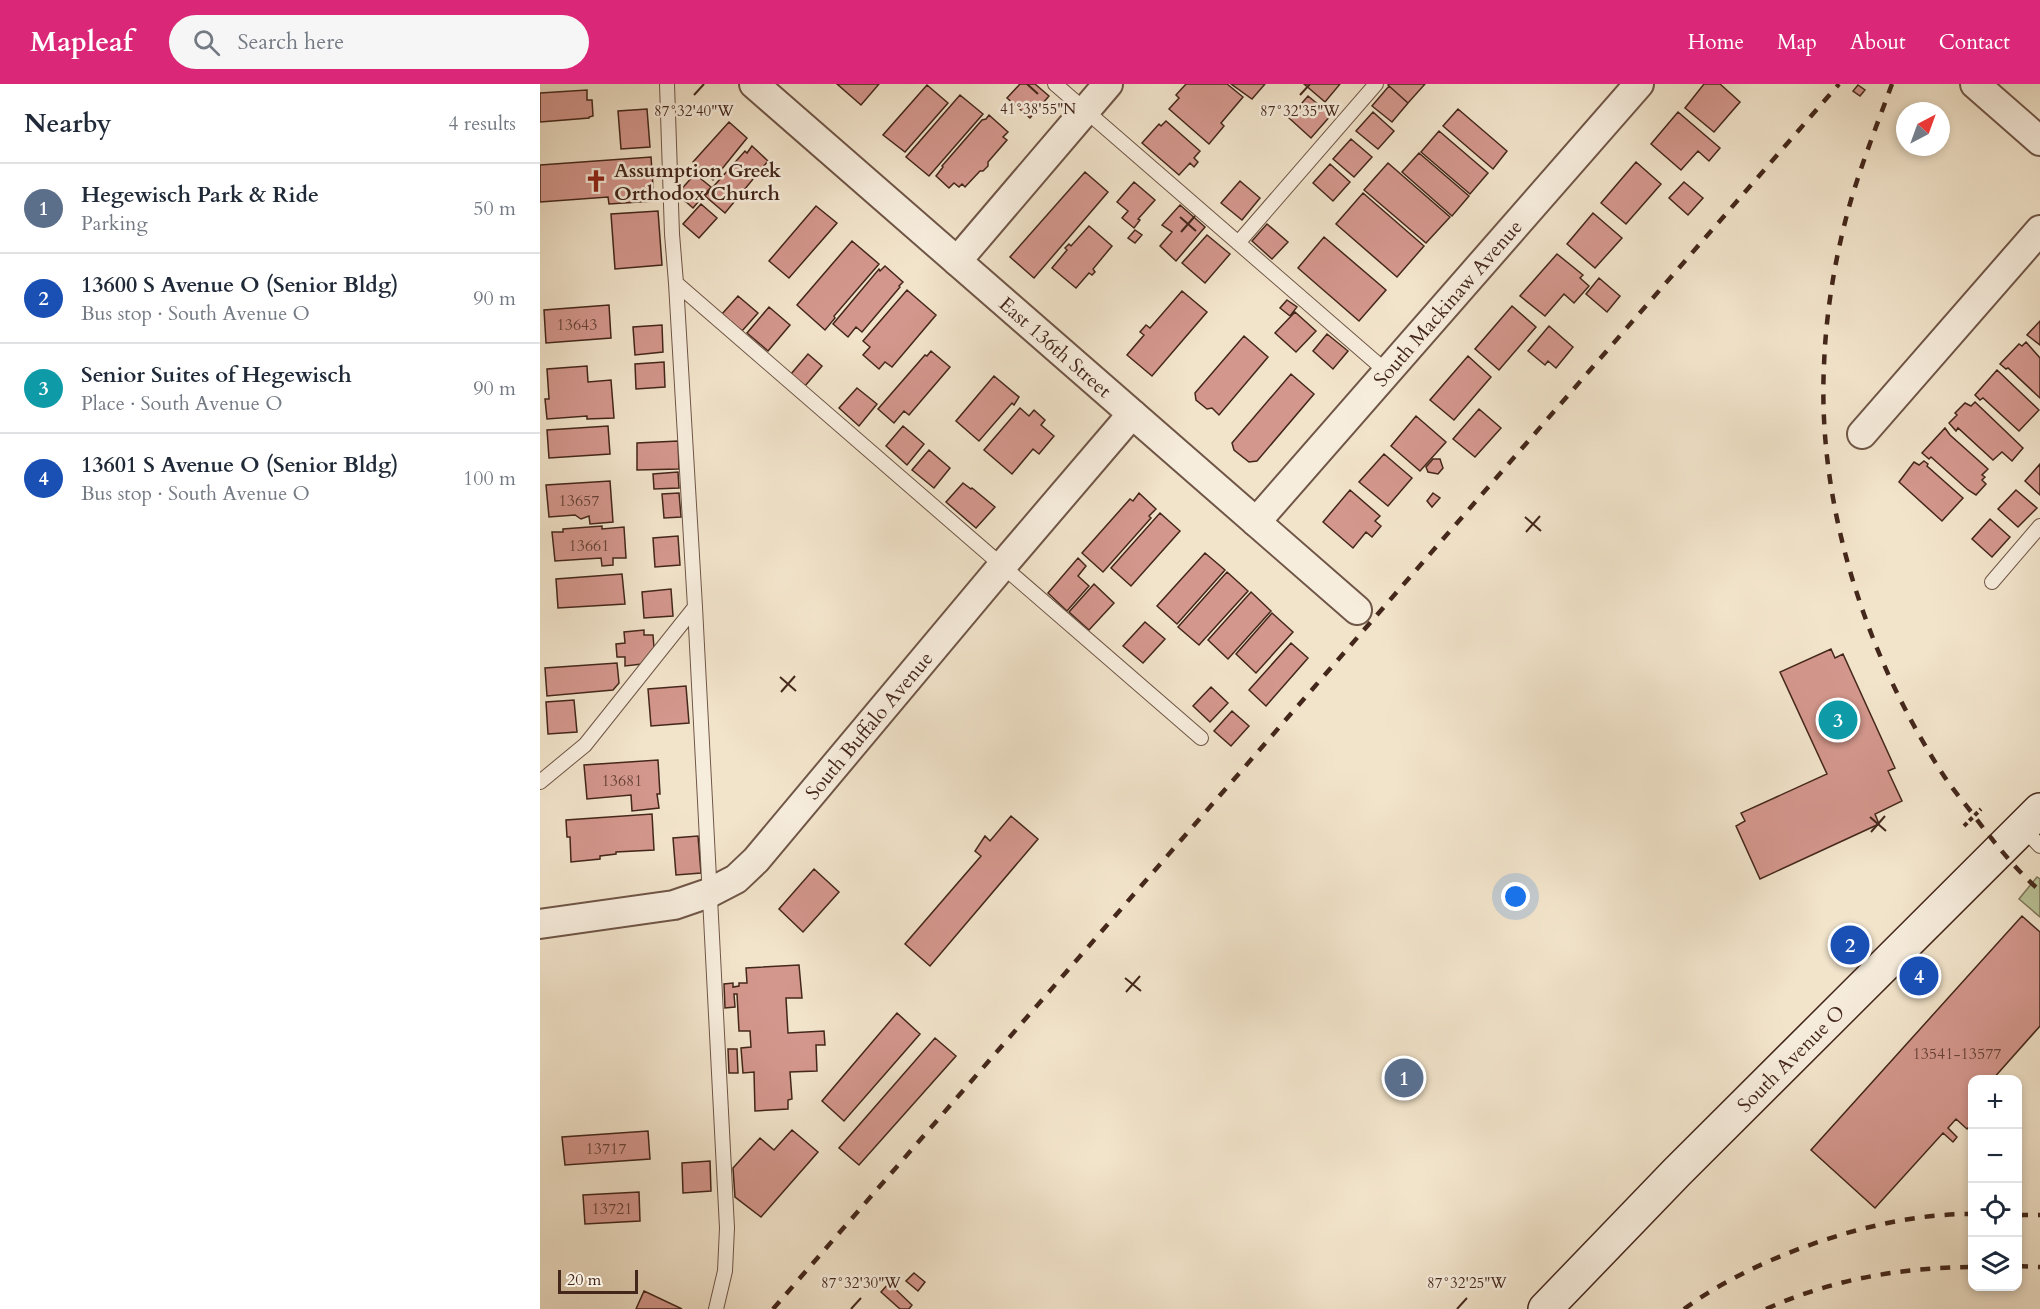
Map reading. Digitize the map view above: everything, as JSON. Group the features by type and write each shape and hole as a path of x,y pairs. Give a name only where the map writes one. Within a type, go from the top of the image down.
{"main road":[{"name":"South Avenue O","path":"1545,1309 1677,1172 2034,828"}],"street":[{"name":"East 136th Street","path":"754,84 1357,610"},
{"path":"957,261 1108,84"},
{"name":"South Mackinaw Avenue","path":"1256,522 1639,84"},
{"path":"1975,84 2040,141"},
{"path":"1862,434 2040,230"},
{"name":"South Buffalo Avenue","path":"540,924 674,905 709,893 736,879 756,860 1132,414"}],"lane":[{"path":"668,84 672,234 695,607 727,1228 725,1271 716,1309"},
{"path":"1055,84 1387,372"},
{"path":"1238,243 1376,84"},
{"path":"676,283 1201,738"},
{"path":"1992,582 2040,526"},
{"path":"540,782 585,745 695,607"}],"path":[{"path":"1964,826 1981,809"}],"green space":[{"path":"2037,877 2040,879 2040,917 2019,899"}],"building":[{"path":"837,84 879,84 861,105"},
{"path":"1020,84 1035,84 1049,96 1030,118 1007,98"},
{"path":"1186,84 1227,84 1243,97 1221,123 1224,126 1209,144 1169,109 1179,98 1176,95"},
{"path":"1231,84 1265,84 1252,99"},
{"path":"1304,84 1340,84 1325,102"},
{"path":"1389,84 1425,84 1408,103"},
{"path":"1704,84 1720,84 1740,102 1714,132 1685,108"},
{"path":"927,85 948,103 905,152 883,135"},
{"path":"1858,85 1865,90 1860,96 1853,91"},
{"path":"1389,86 1408,103 1392,122 1372,106"},
{"path":"587,90 587,100 592,100 593,116 540,122 540,93"},
{"path":"960,95 983,114 929,176 906,157"},
{"path":"1308,96 1331,115 1311,138 1289,118"},
{"path":"647,109 650,147 621,149 618,111"},
{"path":"1458,109 1507,151 1493,169 1443,126"},
{"path":"1373,112 1394,131 1378,149 1356,131"},
{"path":"1678,112 1720,148 1709,161 1698,151 1681,170 1651,144"},
{"path":"989,115 1008,132 1003,137 1007,140 988,162 988,166 965,187 962,184 959,187 954,183 949,188 936,176 942,166"},
{"path":"1166,121 1200,151 1194,158 1198,162 1194,167 1190,163 1179,175 1142,143 1159,124 1161,126"},
{"path":"729,122 747,138 713,180 693,162"},
{"path":"1439,131 1488,173 1470,194 1421,152"},
{"path":"1351,139 1372,157 1354,177 1333,159"},
{"path":"752,146 768,161 725,213 705,196"},
{"path":"1419,153 1469,196 1452,216 1402,172"},
{"name":"Assumption Greek Orthodox Church","path":"651,157 654,201 609,204 608,197 540,202 540,165"},
{"path":"1636,162 1661,184 1626,224 1601,203"},
{"path":"1388,163 1450,217 1426,243 1364,190"},
{"path":"1330,164 1350,182 1333,201 1313,183"},
{"path":"1085,172 1108,192 1034,278 1010,257"},
{"path":"695,174 711,187 693,208 677,194"},
{"path":"1240,181 1260,198 1242,220 1221,203"},
{"path":"1134,182 1155,200 1138,219 1140,220 1134,228 1122,218 1128,211 1117,202"},
{"path":"1684,182 1703,198 1688,215 1669,198"},
{"path":"1363,193 1424,246 1397,277 1336,224"},
{"path":"701,204 717,218 699,238 683,224"},
{"path":"1180,205 1205,227 1176,261 1160,246 1172,232 1162,225"},
{"path":"816,206 837,223 789,278 769,261"},
{"path":"658,211 662,265 615,269 611,214"},
{"path":"1593,213 1622,238 1595,268 1567,244"},
{"path":"1267,224 1288,242 1272,259 1252,241"},
{"path":"1089,226 1112,246 1093,269 1095,272 1092,275 1089,273 1076,288 1052,268 1067,250 1065,248 1069,244 1071,246"},
{"path":"1135,230 1142,235 1135,243 1128,238"},
{"path":"1207,235 1230,254 1205,283 1182,263"},
{"path":"1324,237 1386,290 1359,321 1298,268"},
{"path":"852,241 879,264 834,316 835,318 825,330 797,305"},
{"path":"1557,254 1583,275 1580,278 1589,286 1574,303 1564,294 1545,316 1520,296"},
{"path":"885,266 903,282 862,332 856,327 848,337 833,324 879,269 880,271"},
{"path":"1599,278 1620,296 1607,312 1586,294"},
{"path":"907,290 936,315 892,367 885,362 879,369 863,355 870,347 863,341"},
{"path":"1182,291 1207,312 1152,376 1127,355 1144,335 1140,332 1146,325 1150,328"},
{"path":"738,296 758,313 742,331 722,314"},
{"path":"1287,300 1297,307 1290,316 1280,308"},
{"path":"609,305 611,338 546,343 544,310"},
{"path":"1512,306 1536,327 1499,370 1475,349"},
{"path":"769,307 790,325 768,351 747,333"},
{"path":"1295,312 1316,331 1296,352 1275,333"},
{"path":"2040,321 2040,345 2027,335"},
{"path":"662,325 663,352 635,355 633,327"},
{"path":"1549,326 1573,347 1556,368 1548,361 1545,365 1528,351"},
{"path":"1327,334 1348,351 1333,369 1313,351"},
{"path":"1244,336 1268,357 1219,415 1212,408 1207,409 1196,400 1195,393"},
{"path":"2026,342 2040,358 2040,398 2008,368 2000,364 2019,344 2022,346"},
{"path":"931,351 950,367 909,415 904,411 894,423 878,409"},
{"path":"808,354 822,366 805,386 791,374"},
{"path":"1468,356 1491,377 1454,420 1430,400"},
{"path":"664,362 665,387 636,389 635,364"},
{"path":"587,366 588,382 611,380 614,418 587,419 587,416 547,419 545,399 549,399 547,369"},
{"path":"1997,370 2039,410 2019,431 1983,398 1980,400 1975,395"},
{"path":"1291,374 1314,394 1257,461 1249,462 1234,450 1232,443"},
{"path":"994,376 1019,397 979,441 956,421"},
{"path":"857,388 877,404 859,426 839,408"},
{"path":"1975,402 2023,448 2012,461 2002,452 1993,460 1958,428 1956,431 1949,423 1965,403 1971,406"},
{"path":"1020,408 1029,416 1034,410 1045,420 1041,425 1054,436 1039,454 1033,449 1012,474 984,450"},
{"path":"1479,409 1501,428 1475,457 1453,439"},
{"path":"1416,416 1446,442 1420,471 1391,446"},
{"path":"608,426 610,454 549,458 547,430"},
{"path":"903,426 924,444 907,465 886,446"},
{"path":"1945,428 1988,469 1982,475 1985,477 1982,480 1986,484 1976,495 1931,457 1929,459 1922,453"},
{"path":"678,441 679,469 637,470 637,443"},
{"path":"929,450 950,468 934,488 912,470"},
{"path":"1384,454 1412,478 1388,506 1359,482"},
{"path":"1433,459 1440,459 1443,468 1438,474 1428,472 1426,467"},
{"path":"1924,461 1963,498 1942,521 1899,482 1914,462 1919,465"},
{"path":"2040,464 2040,495 2025,481"},
{"path":"678,472 679,488 654,489 653,474"},
{"path":"610,481 613,522 590,524 589,516 581,519 575,515 549,517 546,485"},
{"path":"963,483 995,507 976,528 946,502"},
{"path":"1350,490 1380,516 1375,521 1381,526 1372,537 1366,532 1353,548 1323,522"},
{"path":"2016,490 2037,508 2018,527 1998,509"},
{"path":"679,493 681,517 664,518 662,494"},
{"path":"1139,493 1156,509 1149,516 1151,518 1103,572 1082,553 1130,499 1133,501"},
{"path":"1433,493 1440,498 1432,507 1427,501"},
{"path":"1160,513 1180,531 1131,586 1111,568"},
{"path":"1990,519 2010,537 1992,557 1972,539"},
{"path":"602,526 602,529 624,527 626,558 613,558 613,565 602,566 601,558 555,561 552,532"},
{"path":"678,536 680,565 655,567 653,538"},
{"path":"1205,553 1225,570 1177,624 1157,606"},
{"path":"1078,558 1086,566 1078,576 1089,586 1067,611 1048,593"},
{"path":"1227,572 1248,591 1199,645 1178,627"},
{"path":"622,574 625,604 558,608 556,579"},
{"path":"1094,584 1114,603 1089,630 1069,612"},
{"path":"671,589 673,616 644,618 642,592"},
{"path":"1251,592 1271,611 1228,659 1208,640"},
{"path":"1272,613 1293,632 1256,673 1236,654"},
{"path":"1145,622 1165,639 1143,663 1123,646"},
{"path":"644,630 644,635 653,635 654,648 642,664 625,666 625,657 617,657 616,644 625,643 624,632"},
{"path":"1291,643 1308,658 1266,706 1249,690"},
{"path":"1831,649 1835,658 1843,654 1895,768 1888,771 1902,801 1875,814 1879,824 1760,879 1736,826 1745,821 1741,813 1827,774 1780,672"},
{"path":"617,663 619,683 613,690 547,696 545,668"},
{"path":"686,686 689,723 651,726 648,689"},
{"path":"1211,687 1228,703 1210,722 1193,706"},
{"path":"574,700 577,732 548,734 546,702"},
{"path":"1232,711 1249,726 1231,746 1214,731"},
{"path":"658,760 659,808 632,811 631,795 587,799 584,765"},
{"path":"652,814 654,850 616,852 616,854 600,856 600,859 571,862 570,837 567,837 566,820"},
{"path":"1011,816 1038,839 930,966 905,944 981,856 975,851 985,836 990,841"},
{"path":"698,836 701,873 676,875 673,838"},
{"path":"814,869 839,892 803,932 779,909"},
{"path":"2022,916 2040,932 2040,1026 1996,1075 1968,1075 1967,1129 1956,1119 1948,1128 1957,1137 1953,1142 1943,1133 1875,1208 1811,1150"},
{"path":"799,965 802,998 786,998 788,1033 824,1031 825,1045 816,1045 817,1071 790,1072 792,1099 788,1100 788,1109 755,1111 754,1072 743,1073 741,1048 751,1047 750,1031 739,1031 737,994 734,994 735,1007 725,1008 724,984 733,983 733,987 739,986 739,983 747,983 746,968"},
{"path":"897,1013 920,1034 844,1121 822,1101"},
{"path":"935,1038 956,1056 859,1165 839,1148"},
{"path":"728,1049 737,1049 738,1073 729,1073"},
{"path":"792,1130 818,1152 761,1217 735,1197 733,1168 760,1138 774,1150"},
{"path":"648,1131 650,1159 565,1165 562,1137"},
{"path":"710,1161 711,1191 683,1193 682,1163"},
{"path":"639,1192 640,1221 585,1224 583,1195"},
{"path":"914,1273 925,1282 918,1291 906,1281"},
{"path":"889,1283 912,1305 909,1309 900,1309 881,1292"},
{"path":"644,1291 682,1309 636,1309"}],"railway":[{"path":"773,1309 1839,84"},
{"path":"1892,84 1851,200 1836,261 1829,302 1824,365 1824,418 1829,471 1838,525 1869,629 1915,727 1942,773 1957,793 2004,854 2040,891"},
{"path":"1684,1309 1747,1271 1822,1241 1860,1229 1899,1221 1968,1214"},
{"path":"2022,1215 2040,1215"},
{"path":"2022,1266 2040,1267"},
{"path":"1766,1309 1816,1290 1867,1277 1918,1270 1968,1267"}],"place":[{"name":"Assumption Greek Orthodox Church","path":"596,181"},
{"name":"Senior Suites of Hegewisch","path":"1838,720"},
{"name":"13600 S Avenue O (Senior Bldg)","path":"1850,945"},
{"name":"13601 S Avenue O (Senior Bldg)","path":"1919,976"},
{"name":"Hegewisch Park & Ride","path":"1404,1078"}]}
